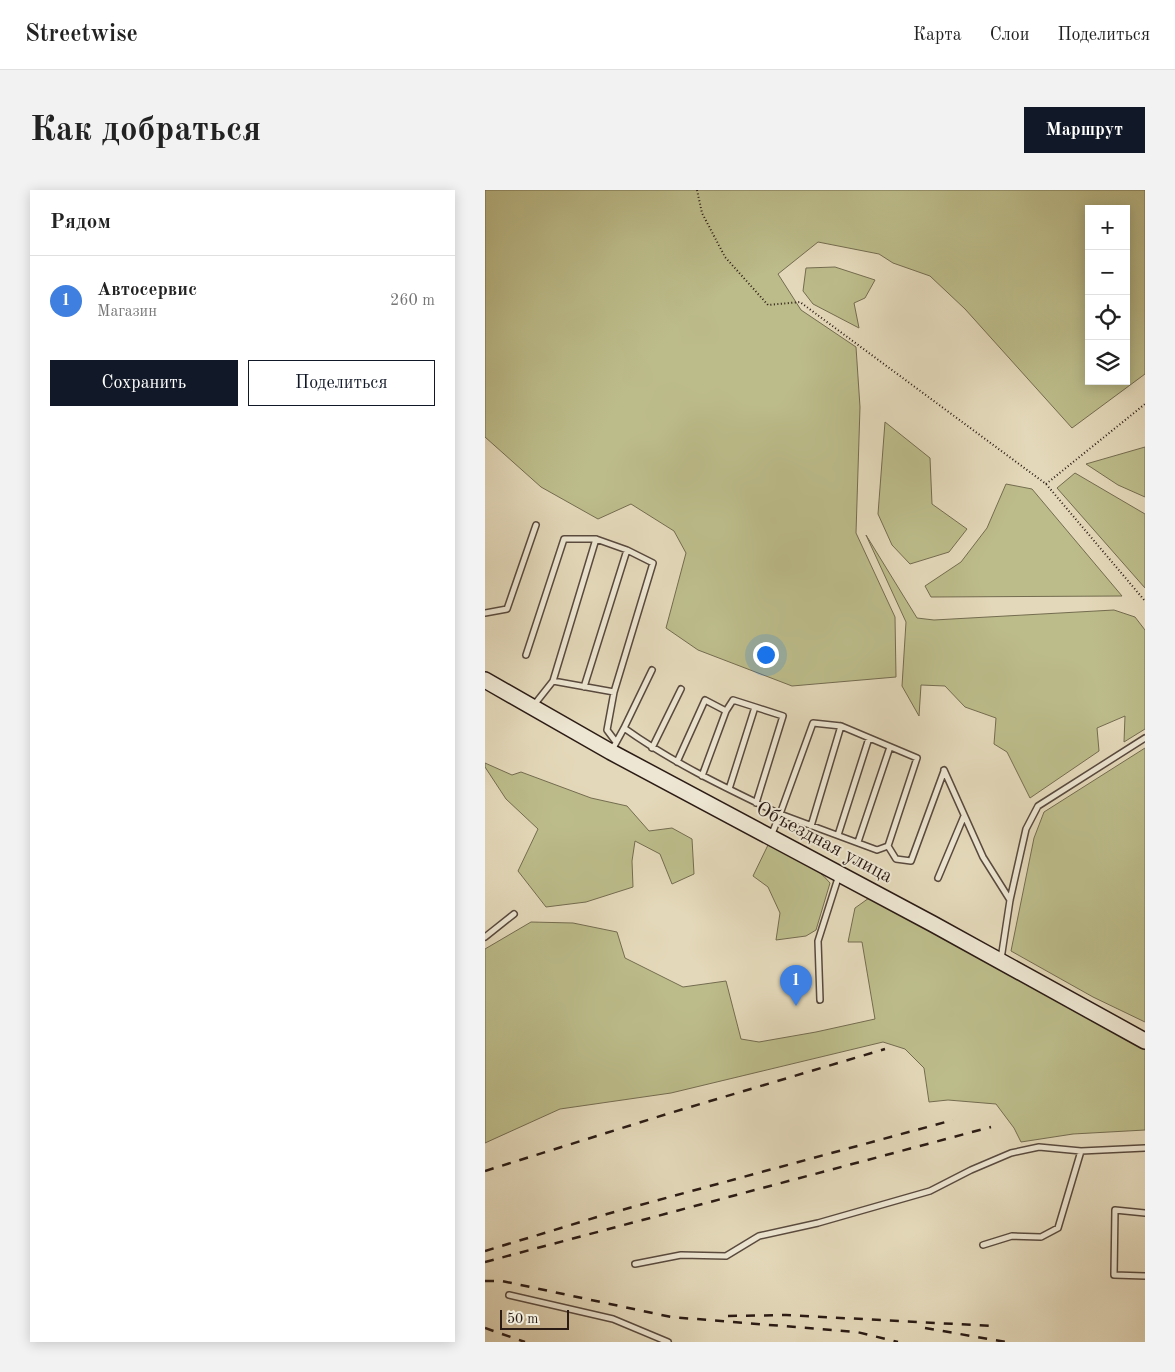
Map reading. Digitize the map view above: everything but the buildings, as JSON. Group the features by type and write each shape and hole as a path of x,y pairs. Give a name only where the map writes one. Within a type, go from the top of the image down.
{"main road":[{"name":"Объездная улица","path":"485,680 532,708 613,747 771,837 1145,1041"}],"lane":[{"path":"485,613 507,609 536,525"},
{"path":"532,708 553,681 596,539"},
{"path":"526,655 564,540 596,539 627,550 653,563 614,692 607,730 613,747"},
{"path":"584,687 627,550"},
{"path":"613,747 652,670"},
{"path":"553,681 614,692"},
{"path":"652,748 681,689"},
{"path":"677,762 705,700 725,712"},
{"path":"702,776 725,712 733,700 783,716 756,803"},
{"path":"729,789 755,707"},
{"path":"771,837 813,723 841,726 917,758 888,846 896,859 911,861 944,770 983,857 1010,900"},
{"path":"811,826 841,726"},
{"path":"624,728 652,748 702,776 780,814 877,850 888,846"},
{"path":"837,835 869,738"},
{"path":"1001,962 1010,900 1027,829 1038,806 1145,738"},
{"path":"857,842 890,747"},
{"path":"938,878 964,816"},
{"path":"820,1000 818,941 839,874"},
{"path":"485,936 514,914"},
{"path":"635,1264 681,1255 727,1256 759,1236 818,1223 930,1191 1011,1152 1039,1147 1081,1151 1145,1148"},
{"path":"983,1246 1012,1236 1041,1237 1058,1228 1081,1151"},
{"path":"1145,1213 1115,1210 1114,1276 1145,1276"},
{"path":"509,1295 613,1318 668,1342"}],"path":[{"path":"697,190 702,213 725,257 768,305 800,302 1046,484 1145,601"},
{"path":"1046,484 1145,404"}],"green space":[{"path":"485,190 1145,190 1145,374 1072,428 965,309 930,276 893,263 879,254 818,242 778,274 801,310 856,347 860,407 856,533 895,617 896,677 792,686 698,650 666,628 686,553 674,531 631,504 598,519 541,487 485,437"},
{"path":"835,267 875,280 865,298 854,303 859,328 813,304 803,291 806,268"},
{"path":"885,422 930,458 932,504 967,529 949,552 910,564 892,545 878,514"},
{"path":"1145,447 1145,497 1118,485 1086,464"},
{"path":"1075,473 1145,514 1145,588 1057,488"},
{"path":"1006,484 1032,489 1122,596 931,597 925,586 961,562 987,528"},
{"path":"866,535 917,618 934,620 1114,610 1135,617 1145,630 1145,729 1124,742 1125,716 1097,728 1099,751 1030,798 1007,752 994,744 996,718 965,707 945,686 921,685 919,716 902,686 906,622"},
{"path":"1145,748 1145,1022 1093,997 1011,951 1034,838 1044,812"},
{"path":"485,763 512,775 521,772 591,798 627,806 649,831 672,828 692,839 694,874 672,884 660,854 635,841 632,861 633,887 586,902 546,907 518,871 538,829 506,799 485,767"},
{"path":"768,845 809,865 830,883 816,930 806,936 776,940 780,913 768,887 753,876"},
{"path":"869,898 937,932 1145,1047 1145,1130 1073,1134 1021,1142 1014,1128 996,1104 948,1100 929,1102 924,1068 905,1049 883,1042 671,1093 560,1109 485,1143 485,949 531,922 573,923 617,932 625,958 683,987 726,981 741,1039 759,1042 875,1019 862,942 848,942 855,908"}],"railway":[{"path":"485,1171 670,1113 885,1049"},
{"path":"485,1251 607,1214 953,1120"},
{"path":"485,1262 991,1127"},
{"path":"485,1281 502,1281 671,1317 857,1332 898,1342"},
{"path":"728,1316 786,1315 993,1326"},
{"path":"485,1328 525,1342"},
{"path":"925,1328 1006,1342"}],"place":[{"name":"Автосервис","path":"796,1006"}]}
